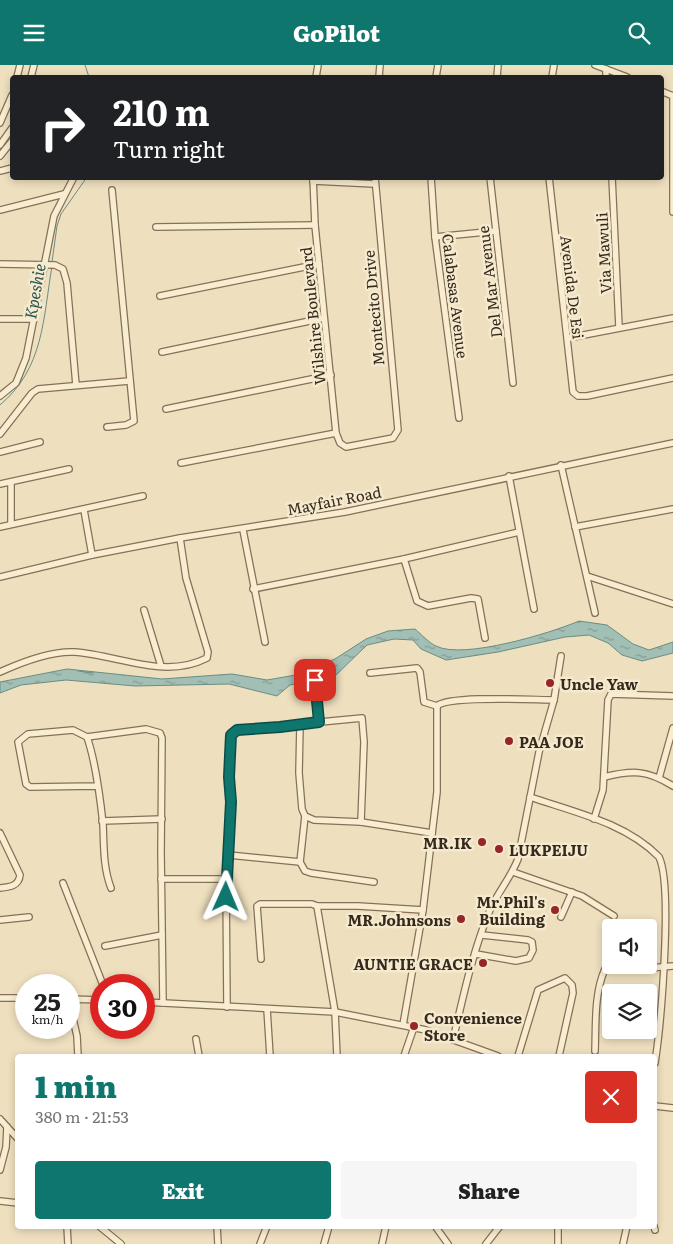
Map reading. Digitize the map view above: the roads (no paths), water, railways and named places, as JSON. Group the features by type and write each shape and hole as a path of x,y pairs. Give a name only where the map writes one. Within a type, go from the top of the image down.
{"street":[{"path":"595,65 621,75"},
{"path":"606,69 606,75"},
{"path":"673,96 673,212"},
{"path":"0,123 10,100"},
{"path":"0,145 10,131"},
{"path":"0,156 10,144"},
{"path":"0,396 16,383 26,358 54,216 72,180"},
{"name":"Wilshire Boulevard","path":"313,180 315,225 336,433"},
{"path":"344,180 375,181"},
{"name":"Calabasas Avenue","path":"431,180 435,237 459,418"},
{"name":"Del Mar Avenue","path":"490,180 513,383"},
{"name":"Avenida De Esi","path":"549,180 573,392 578,396 587,396 673,378"},
{"name":"Via Mawuli","path":"612,180 619,327"},
{"name":"Montecito Drive","path":"336,433 340,443 346,447 396,435 398,430 375,181"},
{"path":"107,427 126,425 134,421 112,190"},
{"path":"0,211 64,194"},
{"path":"156,227 315,225"},
{"path":"435,237 496,231"},
{"path":"0,264 46,264 55,265 63,269 67,283 76,385"},
{"path":"160,296 319,264"},
{"path":"568,338 673,317"},
{"path":"162,352 324,318"},
{"path":"0,319 34,319"},
{"path":"166,409 331,375"},
{"path":"0,434 32,393 38,389 129,381"},
{"path":"181,463 336,433"},
{"path":"0,452 40,441"},
{"name":"Mayfair Road","path":"0,577 92,555 180,538 243,530 345,512 561,465 673,443"},
{"path":"561,465 595,613"},
{"path":"0,484 69,469"},
{"path":"509,476 534,609"},
{"path":"10,482 11,525"},
{"path":"0,527 143,496"},
{"path":"575,527 673,509"},
{"path":"84,510 92,555"},
{"path":"243,530 253,589 265,642"},
{"path":"253,589 404,559 519,532"},
{"path":"0,672 40,657 72,652 128,663 182,667 207,658 208,652 186,578 180,538"},
{"path":"404,559 417,601 422,604 428,606 471,598 478,599 485,638"},
{"path":"587,576 673,604"},
{"path":"144,610 160,666"},
{"path":"453,1040 476,954 491,909 513,872 518,859 539,752 554,700 561,656"},
{"path":"370,673 417,668 420,672 424,702 437,706 441,703 465,699 554,700"},
{"path":"315,680 319,722"},
{"path":"594,819 603,790 608,700 611,694 673,696"},
{"path":"403,1025 423,910 437,792 437,706"},
{"path":"227,1007 226,879 231,735 237,730 362,718 364,742 361,822"},
{"path":"300,724 299,773 302,809 305,816 300,862 305,871 311,873 374,882"},
{"path":"97,786 30,787 26,784 18,742 28,734 76,730 88,737 146,729 160,733 163,742 161,879 163,1003"},
{"path":"659,778 673,729"},
{"path":"88,737 102,821 106,876 111,888"},
{"path":"604,777 628,771 659,778 673,786"},
{"path":"530,797 626,831 660,859 670,886 672,915 671,966 656,1054"},
{"path":"305,816 314,820 361,822 432,833"},
{"path":"102,821 162,819"},
{"path":"305,827 314,820"},
{"path":"0,833 20,875 18,883 13,886 0,888"},
{"path":"228,855 300,862"},
{"path":"513,872 572,892 614,916"},
{"path":"161,879 226,879"},
{"path":"63,883 99,974"},
{"path":"561,917 572,892"},
{"path":"261,959 258,906 260,904 312,904 317,906 358,906 423,910"},
{"path":"317,906 335,1012 337,1054"},
{"path":"0,920 28,917"},
{"path":"105,946 162,935"},
{"path":"476,954 516,961 529,958 534,950 532,942 528,940 482,935"},
{"path":"595,1051 601,977 605,969 610,967 638,969 671,966"},
{"path":"519,1054 538,990 565,978 572,985 573,993 559,1054"},
{"path":"0,998 15,998"},
{"path":"155,1003 335,1012 414,1027 492,1054"},
{"path":"266,1009 270,1054"},
{"path":"405,1054 414,1027"},
{"path":"77,1039 78,1054"},
{"path":"196,1039 199,1054"},
{"path":"657,1106 673,1109"},
{"path":"0,1119 15,1136"},
{"path":"0,1170 6,1147 7,1127"},
{"path":"0,1201 15,1203"},
{"path":"67,1229 68,1244"},
{"path":"103,1229 121,1244"},
{"path":"217,1229 218,1244"},
{"path":"260,1244 266,1229"},
{"path":"324,1244 327,1229"},
{"path":"382,1244 385,1229"},
{"path":"437,1229 448,1244"},
{"path":"486,1244 496,1229"},
{"path":"558,1229 558,1244"},
{"path":"623,1244 626,1229"}],"water":[{"path":"579,621 607,625 633,644 649,650 673,642 673,653 642,661 622,655 608,643 589,635 565,637 498,652 446,660 421,649 413,640 394,639 367,645 335,676 290,685 277,696 229,684 135,686 66,680 21,685 0,693 0,682 67,669 162,679 232,674 267,680 296,675 335,659 366,639 388,631 415,629 436,646 466,650 529,638"}],"waterway":[{"name":"Kpeshie","path":"85,65 88,75"},
{"name":"Kpeshie","path":"52,262 57,226 61,214 85,180"},
{"name":"Kpeshie","path":"0,405 14,391 33,359 43,324 52,266"},
{"path":"78,671 93,673"}],"place":[{"name":"Uncle Yaw","path":"550,683"},
{"name":"PAA JOE","path":"509,741"},
{"name":"MR.IK","path":"482,842"},
{"name":"LUKPEIJU","path":"499,849"},
{"name":"Mr.Phil's Building","path":"555,910"},
{"name":"MR.Johnsons","path":"461,919"},
{"name":"AUNTIE GRACE","path":"483,963"},
{"name":"Convenience Store","path":"414,1026"}]}
